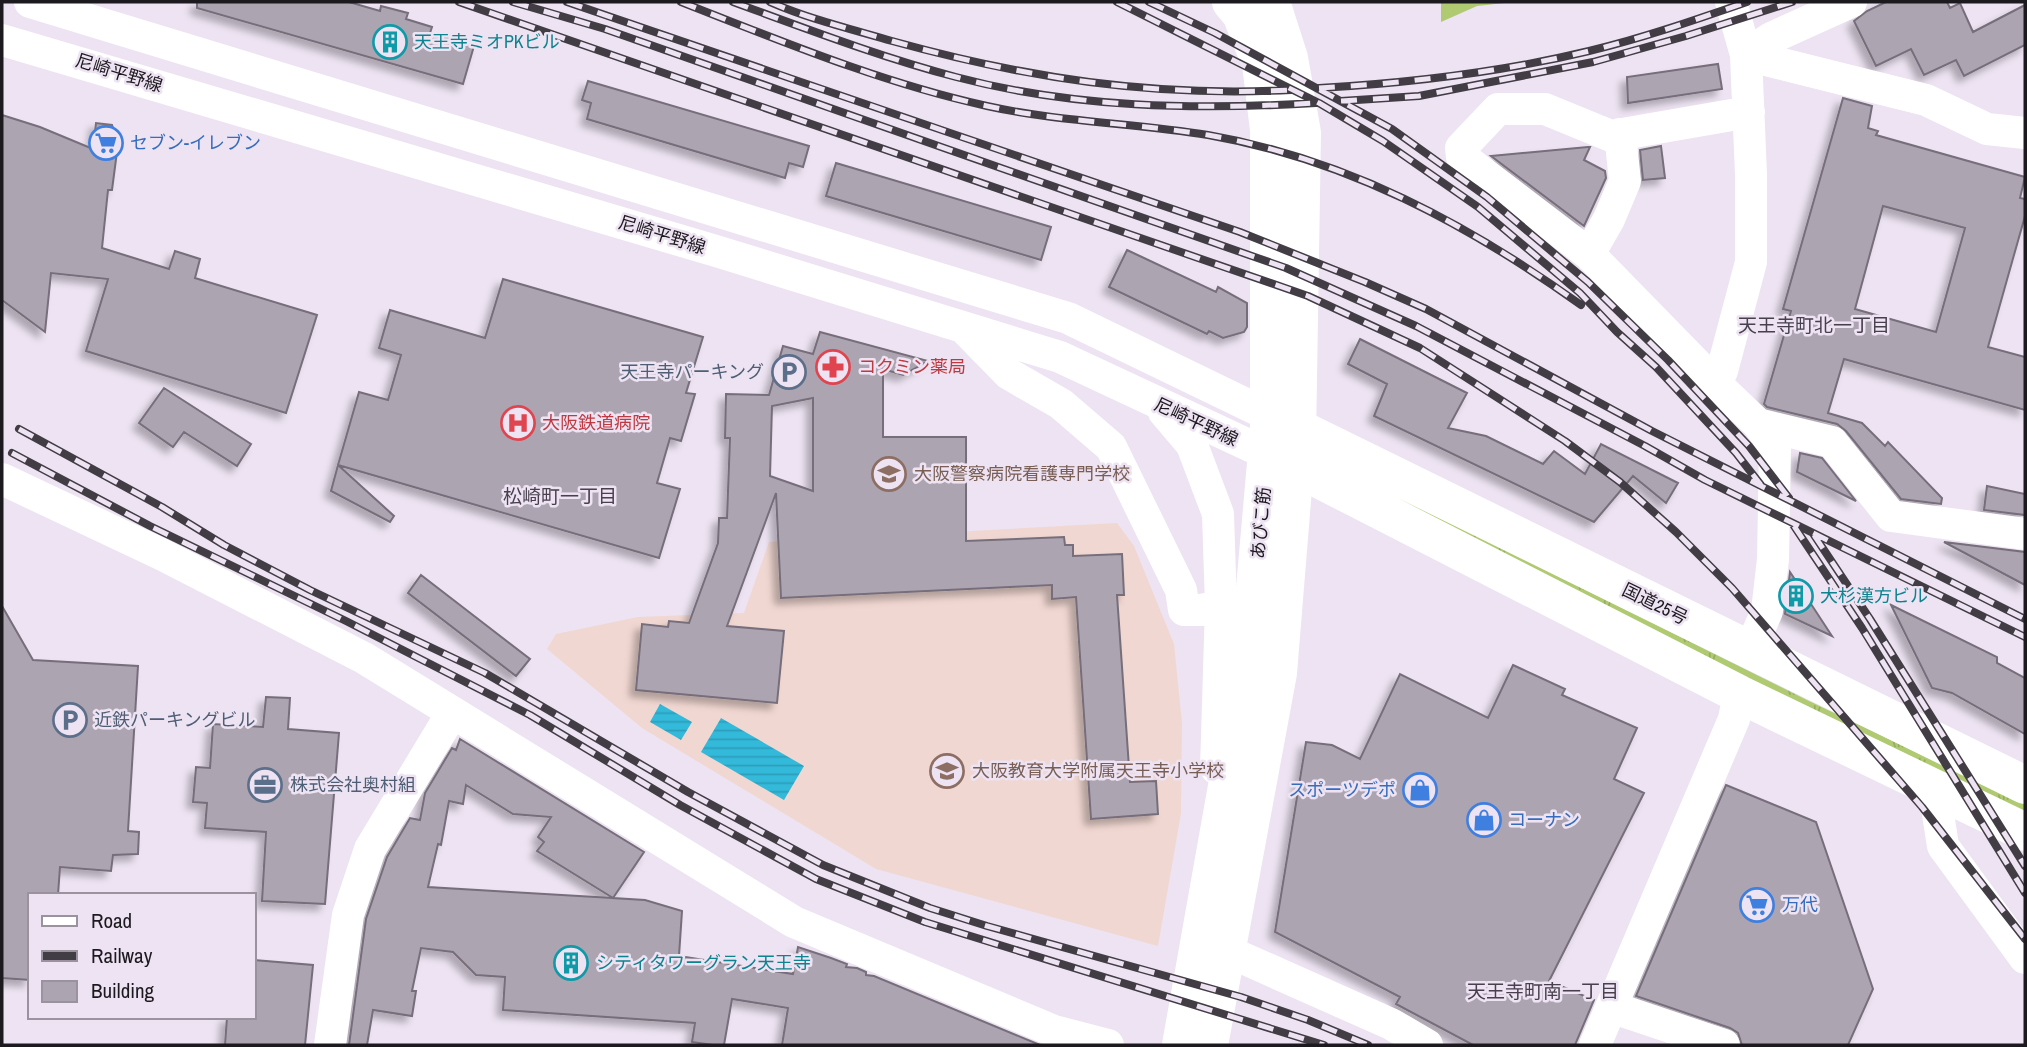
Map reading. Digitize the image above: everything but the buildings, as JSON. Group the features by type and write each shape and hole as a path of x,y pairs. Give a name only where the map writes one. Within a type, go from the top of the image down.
{"main road":[{"name":"あびこ筋","path":"1181,1045 1248,668 1269,429 1269,130 1261,64 1241,14 1231,2"},
{"name":"あびこ筋","path":"1209,1045 1278,673 1297,439 1302,133 1289,58 1271,2"},
{"name":"国道25号","path":"1286,422 2025,785"},
{"path":"1307,473 1739,694 2025,832"}],"street":[{"path":"30,2 1068,318 1286,422 1307,473 1255,848 1220,1045"},
{"path":"1715,383 1722,371 1751,262 1746,54 1731,2"},
{"path":"1746,54 1771,38 1851,2"},
{"name":"尼崎平野線","path":"2,40 1060,357 1307,473"},
{"path":"1746,54 1926,100 1987,129 2025,132"},
{"path":"1749,111 1611,136 1545,108 1498,108 1461,148 1462,157 1589,254 1758,424 1775,447 1773,559 1767,611 1750,650"},
{"path":"1589,254 1609,219 1625,181 1620,134"},
{"path":"971,287 962,326 1009,374 1061,404 1111,447 1181,590 1184,610 1221,606"},
{"path":"1156,404 1192,445 1218,514 1221,606 1218,756"},
{"path":"1758,424 1832,442 1891,516 2025,534"},
{"path":"1166,1045 1206,839 1218,756 1271,538 1307,473 1359,457"},
{"path":"2,479 163,555 364,658 794,922 1052,1038 1108,1045"},
{"path":"1595,1045 1734,719 1739,694"},
{"path":"330,1045 348,915 370,849 452,713"},
{"path":"1934,788 1943,846 2025,958"},
{"path":"1236,955 1391,1024 1427,1045"},
{"path":"1611,1007 1724,1045"}],"shaded area":[{"name":"大阪教育大学附属天王寺小学校","path":"1117,523 1134,546 1174,644 1182,723 1181,813 1158,946 876,869 642,728 547,649 556,634 638,617 744,613 769,542"}],"green space":[{"path":"1441,2 1514,2 1477,6 1441,22"},
{"path":"1391,493 1807,700 2025,804 2025,815 1389,500"}],"water":[{"path":"660,704 692,722 681,740 650,722"},
{"path":"721,718 804,766 784,800 701,752"}],"railway":[{"path":"459,2 1308,296 1420,348 1565,441 1620,482 1676,532 1732,588 1922,807 2025,939"},
{"path":"513,2 605,29 1286,268 1416,326 1705,480 2025,637"},
{"path":"567,2 1240,232 1365,282 1426,309 1652,431 2025,619"},
{"path":"681,2 832,60 948,97 1042,116 1208,135 1309,160 1357,178 1450,222 1538,275 1581,305"},
{"path":"733,2 900,61 956,77 1045,95 1090,101 1180,106 1316,103"},
{"path":"770,2 815,19 892,41 1040,75 1188,91 1291,90"},
{"path":"1117,2 1319,103 1383,141 1478,207 1580,293 1617,332 1656,367 1736,453 1761,485"},
{"path":"1149,2 1215,33 1392,129 1487,197 1588,282 1668,360 1749,446 1789,498"},
{"path":"1319,88 1455,76 1523,65 1649,35 1747,2"},
{"path":"1341,101 1419,96 1593,62 1792,2"},
{"path":"19,429 162,507 224,545 310,590 485,673 688,792 823,865 930,908 1241,997 1308,1020 1368,1045"},
{"path":"12,453 150,526 346,621 530,715 680,805 816,879 925,922 1324,1045"},
{"path":"1794,526 1862,628 2025,893"},
{"path":"1814,535 2025,866"}],"place":[{"name":"天王寺ミオPKビル","path":"390,42"},
{"name":"セブン-イレブン","path":"106,143"},
{"name":"コクミン薬局","path":"833,367"},
{"name":"天王寺パーキング","path":"789,372"},
{"name":"大阪鉄道病院","path":"518,423"},
{"name":"大阪警察病院看護専門学校","path":"889,474"},
{"name":"大杉漢方ビル","path":"1796,596"},
{"name":"近鉄パーキングビル","path":"70,720"},
{"name":"大阪教育大学附属天王寺小学校","path":"947,771"},
{"name":"株式会社奥村組","path":"265,785"},
{"name":"スポーツデポ","path":"1420,790"},
{"name":"コーナン","path":"1484,820"},
{"name":"万代","path":"1757,905"},
{"name":"シティタワーグラン天王寺","path":"571,963"}],"district":[{"name":"天王寺町北一丁目","path":"1814,325"},
{"name":"松崎町一丁目","path":"560,496"},
{"name":"天王寺町南一丁目","path":"1543,991"}]}
